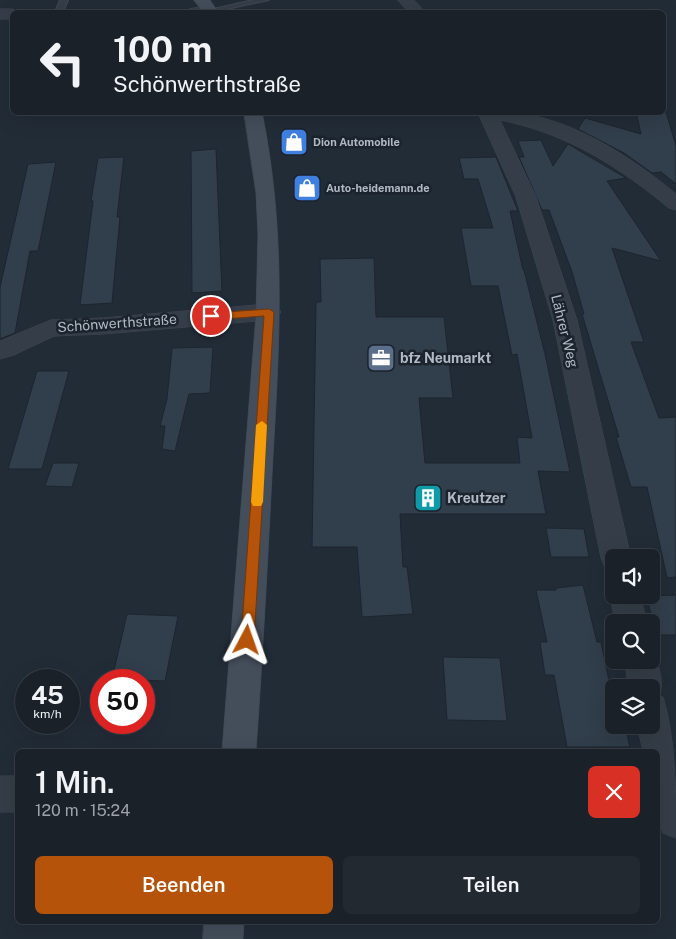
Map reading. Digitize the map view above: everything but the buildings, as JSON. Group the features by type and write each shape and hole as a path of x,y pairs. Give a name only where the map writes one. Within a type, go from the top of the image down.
{"main road":[{"path":"239,749 269,312 270,230 254,115"},
{"path":"223,939 224,924"}],"street":[{"path":"406,0 415,10"},
{"name":"Lährer Weg","path":"489,115 526,197 565,320 614,549"},
{"path":"505,115 551,126 585,140 617,157 676,204"},
{"name":"Schönwerthstraße","path":"0,350 51,328 103,326 269,312"},
{"path":"657,734 676,820"},
{"path":"0,794 15,794"}],"lane":[{"path":"203,9 265,0"},
{"path":"233,6 241,10"}],"slow traffic":[{"path":"257,502 262,425"}],"place":[{"name":"Dion Automobile","path":"294,142"},
{"name":"Auto-heidemann.de","path":"307,188"},
{"name":"bfz Neumarkt","path":"381,358"},
{"name":"Kreutzer","path":"428,498"}],"route":[{"path":"211,316 269,312 247,640"}]}
